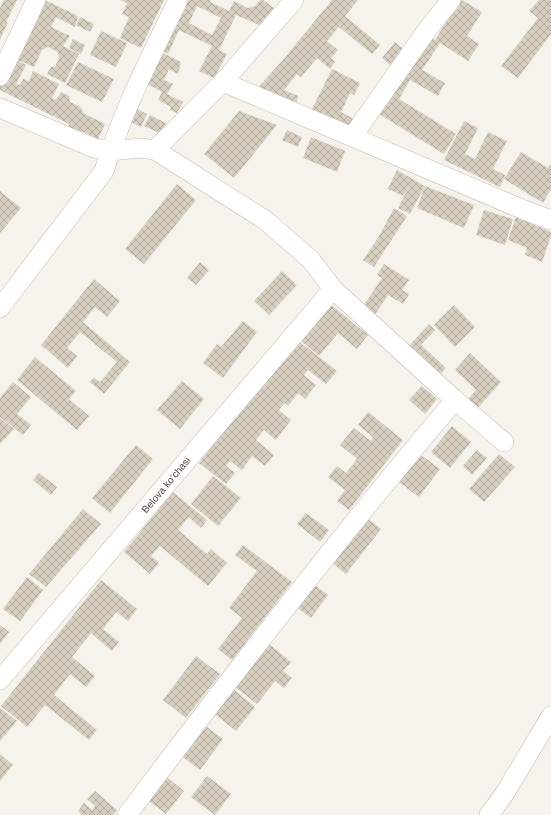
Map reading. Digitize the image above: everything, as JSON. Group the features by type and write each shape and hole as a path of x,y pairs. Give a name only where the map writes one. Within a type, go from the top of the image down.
{"street":[{"path":"0,76 36,0"},
{"path":"0,308 104,171 110,151 149,58 178,0"},
{"path":"155,150 224,82 294,0"},
{"path":"352,137 427,30 451,0"},
{"path":"224,82 524,210 551,220"},
{"path":"0,108 94,148 110,151 141,148 155,150 265,220 311,260 333,289 455,400 504,442"},
{"name":"Belova koʻchasi","path":"0,680 333,289"},
{"path":"127,815 215,698 387,480 455,400"},
{"path":"488,815 505,793 551,716"}],"building":[{"path":"4,0 17,0 6,22 8,22 0,40 0,8"},
{"path":"45,0 78,16 75,27 56,17 51,27 70,36 63,46 79,54 65,83 47,74 51,67 55,67 59,58 58,52 48,47 42,50 34,67 18,60 24,42 26,43 32,31 29,29"},
{"path":"120,0 164,0 141,48 120,38 129,17 122,14 127,3"},
{"path":"186,0 211,0 210,2 229,11 234,1 248,8 255,6 260,0 263,0 278,11 264,27 236,15 219,50 227,54 214,78 199,71 212,46 179,30 168,54 161,50","holes":["197,6 221,18 212,35 189,23"]},
{"path":"332,0 358,0 345,16 380,45 372,54 339,27 327,41 338,50 331,58 335,62 330,69 317,58 301,77 297,74 284,90 298,96 296,105 254,92 282,61"},
{"path":"460,0 482,12 467,36 479,44 468,61 440,43 422,70 445,83 438,96 410,80 399,99 456,134 444,154 377,113 426,34 435,40"},
{"path":"539,0 551,0 551,34 518,78 501,66 538,18 529,11"},
{"path":"80,17 94,24 90,32 76,25"},
{"path":"101,31 127,43 116,67 90,55"},
{"path":"73,39 85,45 81,54 69,48"},
{"path":"395,42 403,49 390,65 382,58"},
{"path":"163,53 181,62 178,74 169,69 164,80 173,84 167,94 183,102 177,113 170,110 171,107 158,100 162,92 147,84"},
{"path":"14,59 26,65 16,84 20,85 23,79 29,81 33,71 59,84 52,98 56,100 61,92 69,96 70,102 81,107 83,113 105,124 98,139 82,131 81,133 68,127 69,124 0,90 0,86"},
{"path":"78,62 114,79 102,102 66,85"},
{"path":"332,69 360,83 354,95 350,93 341,112 354,119 349,130 311,111"},
{"path":"137,109 147,114 141,127 131,122"},
{"path":"239,111 277,125 234,178 204,154"},
{"path":"150,115 166,123 161,134 144,126"},
{"path":"464,121 478,128 465,154 475,159 488,132 507,141 493,169 505,175 500,187 444,160"},
{"path":"287,130 302,137 298,147 282,140"},
{"path":"311,137 345,151 337,172 303,158"},
{"path":"521,152 548,168 551,164 551,189 543,203 504,179"},
{"path":"397,170 425,186 410,214 398,208 410,185 403,196 388,189"},
{"path":"177,184 196,200 144,264 125,249"},
{"path":"425,186 474,205 464,228 417,208"},
{"path":"0,191 21,208 0,233"},
{"path":"394,208 407,216 374,267 363,260 378,238"},
{"path":"484,210 513,219 505,245 476,235"},
{"path":"516,217 551,232 542,262 525,255 527,248 508,240"},
{"path":"200,262 209,270 196,285 187,278"},
{"path":"384,264 409,280 402,290 409,294 403,304 388,295 374,316 362,308 382,278 377,275"},
{"path":"282,271 297,285 269,315 254,301"},
{"path":"94,279 120,301 107,317 95,307 83,322 130,362 104,394 90,382 94,378 100,382 117,362 80,332 67,348 77,356 68,368 41,345"},
{"path":"330,304 368,335 357,349 338,333 319,356 300,340"},
{"path":"454,305 475,327 455,347 434,325"},
{"path":"243,321 257,332 223,378 203,363 217,344 221,347"},
{"path":"429,324 435,330 421,345 446,368 438,377 407,348"},
{"path":"296,339 337,371 326,384 308,370 304,375 316,385 305,399 298,393 288,406 284,403 279,410 291,420 276,440 264,430 256,440 274,455 265,466 252,456 242,470 230,461 226,466 235,473 226,484 199,463"},
{"path":"470,353 501,382 474,412 464,404 476,390 455,370"},
{"path":"35,357 76,391 69,399 89,416 77,430 17,380"},
{"path":"182,381 204,399 180,429 157,410"},
{"path":"13,382 31,397 17,414 31,425 23,435 0,417 0,398"},
{"path":"422,386 437,399 425,414 409,400"},
{"path":"368,412 403,440 349,510 337,501 345,490 328,477 337,466 346,473 357,459 340,445 354,428 371,441 373,437 358,425"},
{"path":"0,418 14,429 0,444"},
{"path":"452,426 471,442 450,468 431,452"},
{"path":"136,445 153,459 110,513 92,498"},
{"path":"477,450 487,458 472,475 463,466"},
{"path":"417,452 440,469 419,497 396,480"},
{"path":"499,454 515,467 484,502 469,489"},
{"path":"39,473 57,487 51,495 33,480"},
{"path":"213,476 241,498 218,526 191,504"},
{"path":"173,492 207,520 201,528 189,517 178,530 207,554 211,549 227,563 208,586 160,546 151,556 159,563 150,574 124,552"},
{"path":"83,509 101,524 46,587 29,574"},
{"path":"306,513 329,530 320,542 297,524"},
{"path":"366,517 381,529 346,574 332,563"},
{"path":"243,545 292,582 232,660 218,649 242,618 229,608 257,571 235,555"},
{"path":"27,577 43,590 20,621 3,609"},
{"path":"101,580 137,609 128,621 116,612 103,629 119,642 112,651 91,633 72,657 95,676 86,687 70,674 54,695 97,730 89,740 45,705 27,727 1,706"},
{"path":"312,583 328,595 311,618 295,606"},
{"path":"0,625 9,632 0,644"},
{"path":"268,643 291,662 283,671 292,678 284,688 275,681 257,704 234,686"},
{"path":"196,656 220,674 186,718 163,700"},
{"path":"231,687 255,707 236,731 211,711"},
{"path":"0,708 17,721 0,741"},
{"path":"203,724 223,739 200,770 180,755"},
{"path":"0,754 13,765 0,781"},
{"path":"207,776 231,794 215,815 191,797"},
{"path":"167,777 184,791 166,814 149,801"},
{"path":"95,791 117,810 113,815 82,815 78,811 84,803 92,810 95,806 87,799"}]}
